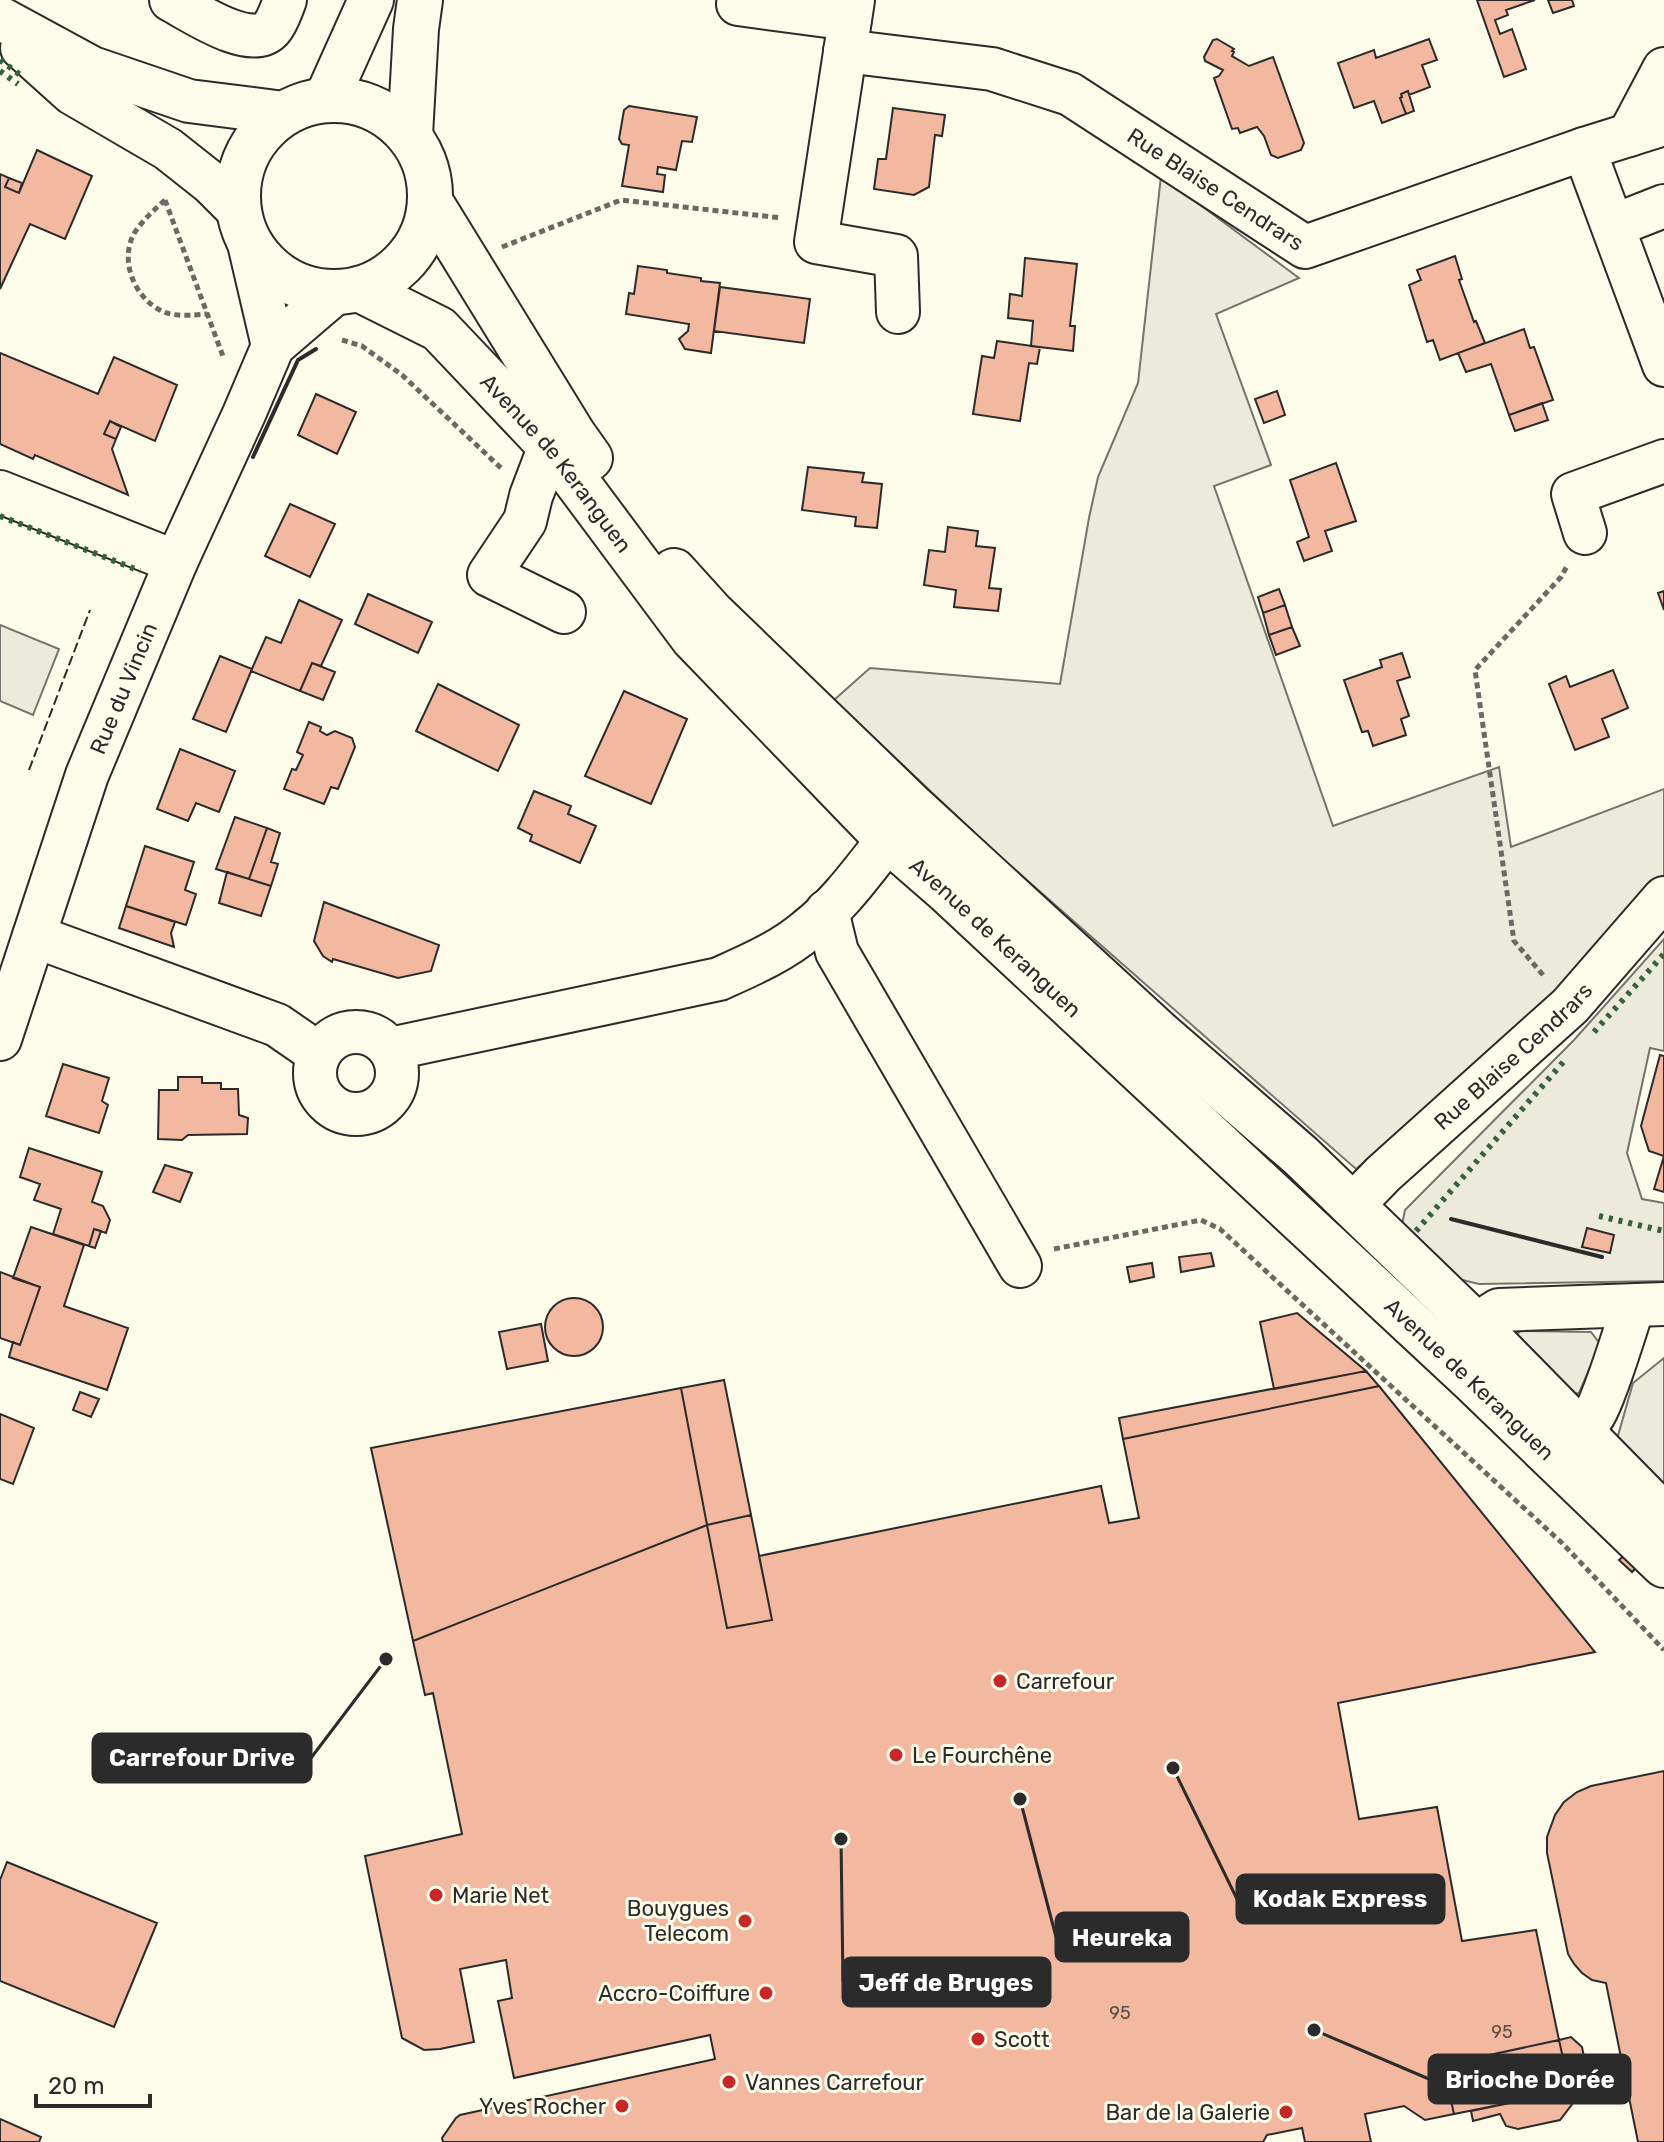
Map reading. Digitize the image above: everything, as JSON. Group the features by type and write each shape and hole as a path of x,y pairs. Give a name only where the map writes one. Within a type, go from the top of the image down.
{"main road":[{"path":"326,100 371,0"},
{"path":"410,135 420,0"},
{"path":"326,100 357,102 386,114 410,135 430,178 431,203 424,232 409,257 386,277 347,291 312,290 290,283 266,264 244,225 238,183 247,155 262,132 284,113 304,104 326,100"},
{"name":"Avenue de Keranguen","path":"431,203 573,434 651,546 901,823 948,892 1472,1380 1664,1565"},
{"name":"Avenue de Keranguen","path":"347,291 439,329 550,446 693,638 901,823 1158,1032 1301,1156 1478,1327 1664,1516"}],"street":[{"path":"171,0 239,35 255,36 269,31 285,0"},
{"name":"Rue Blaise Cendrars","path":"739,0 738,4 849,23 1070,94 1305,247 1647,129 1664,69"},
{"path":"0,18 92,68 189,101 284,113"},
{"path":"849,23 816,242 896,256 898,312"},
{"path":"0,28 72,93 168,149 211,183 244,225 273,346"},
{"path":"1584,149 1664,365"},
{"path":"1613,226 1664,206"},
{"name":"Rue du Vincin","path":"0,1039 87,775 176,562 273,346 347,291"},
{"path":"550,446 525,521 489,575 564,612"},
{"path":"1585,533 1573,494 1664,461"},
{"path":"0,492 176,562"},
{"path":"390,1049 632,984 719,979 764,959 807,930 841,897 901,823"},
{"name":"Rue Blaise Cendrars","path":"1352,1206 1383,1174 1570,1006 1664,898"},
{"path":"827,911 837,952 1018,1261"},
{"path":"34,936 277,1025 319,1054"},
{"path":"353,1032 367,1033 380,1039 390,1049 398,1074 389,1099 379,1108 353,1115 329,1104 320,1094 315,1068 319,1054 328,1043 353,1032"},
{"path":"1472,1380 1470,1353 1478,1327 1486,1317 1499,1310 1649,1305 1594,1417 1577,1429 1551,1436 1525,1418 1507,1413"}],"path":[{"path":"160,186 244,414"},
{"path":"165,200 133,235 129,255 130,273 140,294 152,306 167,313 207,314"},
{"path":"491,251 621,200 819,222"},
{"path":"1570,1006 1514,941 1475,670 1561,577 1585,533"},
{"path":"1018,1261 1201,1220 1220,1229 1562,1543 1664,1650"}],"shaded area":[{"path":"1161,176 1299,278 1216,314 1271,465 1214,486 1333,826 1499,767 1511,847 1664,789 1664,875 1547,1012 1356,1169 997,854 834,700 870,668 1060,684 1098,477 1138,383"},
{"path":"0,625 59,649 33,715 0,701"},
{"path":"1664,939 1664,1051 1650,1048 1627,1153 1642,1199 1664,1203 1664,1281 1479,1284 1450,1277 1402,1225 1405,1210 1574,1040"},
{"path":"1520,1331 1591,1332 1600,1344 1579,1393 1571,1394 1514,1339"},
{"path":"1664,1358 1664,1493 1615,1446 1633,1383"}],"building":[{"path":"1477,0 1535,0 1506,10 1508,15 1495,20 1500,34 1512,29 1526,69 1504,77"},
{"path":"1548,0 1572,0 1574,6 1553,13"},
{"path":"1217,39 1234,49 1232,56 1249,66 1273,57 1304,143 1301,150 1278,158 1271,155 1257,127 1240,133 1238,128 1232,129 1214,78 1223,70 1205,61 1204,57 1213,40"},
{"path":"1429,39 1437,60 1422,65 1430,87 1409,95 1408,91 1401,94 1406,114 1382,123 1374,101 1354,108 1338,63 1374,50 1376,58"},
{"path":"1408,91 1414,111 1406,114 1400,98"},
{"path":"629,106 697,117 692,142 682,141 676,170 658,167 657,174 665,175 663,192 622,186 629,145 622,144 619,139 624,110"},
{"path":"893,108 945,115 942,136 935,135 929,187 914,195 874,189 878,159 886,159"},
{"path":"37,150 92,176 65,239 30,224 0,289 0,174 9,178 5,187 19,193"},
{"path":"9,178 22,183 19,193 5,187"},
{"path":"1455,256 1462,279 1459,280 1485,343 1440,360 1433,340 1427,342 1409,285 1421,280 1417,270"},
{"path":"1025,258 1077,264 1070,326 1075,326 1073,351 1031,346 1033,321 1008,318 1010,294 1022,296"},
{"path":"638,266 720,283 711,353 685,349 679,339 688,331 689,324 626,314 629,293 634,294"},
{"path":"720,287 810,299 804,343 714,331"},
{"path":"1524,329 1530,348 1534,347 1553,400 1509,415 1491,364 1466,372 1458,353"},
{"path":"997,341 1040,347 1037,364 1029,363 1020,421 973,414 982,356 994,358"},
{"path":"0,353 98,394 114,357 177,385 155,441 110,421 104,434 116,439 112,449 128,495 35,455 33,459 0,444"},
{"path":"1277,391 1285,415 1264,423 1255,399"},
{"path":"316,394 356,412 337,454 298,435"},
{"path":"1542,403 1548,420 1515,431 1509,415"},
{"path":"110,421 121,427 116,439 104,434"},
{"path":"1336,463 1356,521 1325,531 1332,551 1304,561 1297,542 1309,537 1290,480"},
{"path":"808,467 864,473 862,482 882,484 877,528 855,526 856,517 802,510"},
{"path":"290,504 335,524 310,577 265,556"},
{"path":"948,527 978,531 976,546 995,548 989,588 1001,589 998,611 954,607 956,590 924,585 929,550 945,552"},
{"path":"1279,589 1285,605 1263,613 1258,597"},
{"path":"1664,591 1664,610 1658,593"},
{"path":"368,594 432,622 418,653 355,624"},
{"path":"299,600 342,620 321,666 312,663 300,691 251,671 266,637 281,643"},
{"path":"1285,605 1292,627 1269,635 1263,613"},
{"path":"1292,627 1300,646 1276,655 1269,635"},
{"path":"1402,653 1410,677 1397,681 1409,716 1401,719 1406,735 1373,746 1368,731 1362,732 1344,680 1382,667 1380,660"},
{"path":"220,656 252,669 226,732 193,719"},
{"path":"312,663 335,672 323,700 300,691"},
{"path":"1613,670 1628,708 1602,719 1609,737 1575,750 1549,684 1566,676 1570,687"},
{"path":"438,684 519,725 498,771 416,731"},
{"path":"624,691 687,719 651,804 585,776"},
{"path":"309,722 321,727 320,731 327,735 335,731 352,738 355,747 338,789 331,787 324,804 284,789 292,769 296,770 303,755 297,752"},
{"path":"180,749 235,771 219,812 196,803 188,821 157,809"},
{"path":"534,791 571,806 568,814 596,826 580,863 530,841 532,835 518,828"},
{"path":"235,817 267,828 249,879 216,869"},
{"path":"267,828 280,833 271,862 278,864 271,886 249,879"},
{"path":"145,846 194,862 185,890 196,894 186,925 126,906"},
{"path":"227,872 271,886 261,916 219,903"},
{"path":"324,902 439,945 431,971 398,978 333,959 332,962 323,956 314,941"},
{"path":"126,906 175,922 171,933 174,947 119,928"},
{"path":"1660,1055 1664,1056 1664,1156 1649,1151 1641,1126"},
{"path":"63,1064 109,1078 102,1101 108,1105 99,1133 46,1116"},
{"path":"178,1077 202,1077 202,1083 221,1083 221,1089 238,1089 239,1115 248,1118 247,1134 158,1139 159,1090 178,1090"},
{"path":"29,1148 102,1172 92,1202 103,1206 110,1220 106,1233 94,1229 89,1246 53,1234 61,1209 34,1200 40,1184 20,1177"},
{"path":"1664,1156 1664,1192 1654,1189"},
{"path":"165,1165 192,1173 180,1202 153,1192"},
{"path":"31,1227 84,1245 64,1306 128,1328 107,1390 9,1357 13,1342 20,1345 40,1287 13,1278"},
{"path":"1587,1228 1614,1235 1610,1253 1582,1247"},
{"path":"94,1229 101,1231 95,1248 89,1246"},
{"path":"1211,1253 1214,1266 1181,1272 1179,1257"},
{"path":"1152,1263 1154,1277 1130,1282 1127,1267"},
{"path":"0,1272 40,1287 20,1345 0,1338"},
{"path":"574,1298 585,1300 594,1307 601,1316 601,1338 594,1347 585,1354 574,1356 563,1354 554,1347 547,1338 545,1327 547,1316 554,1307 563,1300"},
{"path":"1297,1313 1366,1371 1274,1389 1260,1322"},
{"path":"541,1324 548,1361 507,1369 499,1332"},
{"path":"1366,1371 1379,1386 1123,1439 1119,1418"},
{"path":"724,1380 751,1515 707,1525 681,1388"},
{"name":"Le Fourchêne","path":"1379,1386 1595,1652 1338,1703 1359,1819 1437,1807 1462,1941 1536,1930 1559,2040 1443,2065 1454,2114 1425,2120 1404,2106 1365,2114 1371,2142 1305,2142 1302,2128 1267,2135 1263,2142 443,2142 442,2138 460,2115 715,2059 710,2035 514,2078 498,2001 512,1998 506,1960 460,1969 474,2042 424,2050 402,2038 365,1856 462,1834 433,1693 425,1695 413,1641 707,1525 727,1628 772,1620 759,1556 1101,1486 1109,1523 1139,1518 1123,1439"},
{"path":"681,1388 707,1525 413,1641 371,1448"},
{"path":"80,1392 99,1399 91,1417 73,1410"},
{"path":"0,1414 34,1428 13,1484 0,1479"},
{"path":"751,1515 772,1620 727,1628 707,1525"},
{"path":"1626,1554 1638,1566 1632,1572 1619,1560"},
{"path":"1664,1771 1664,2142 1638,2142 1606,1983 1592,1980 1582,1973 1568,1954 1547,1853 1547,1837 1555,1815 1564,1802 1577,1792 1591,1786"},
{"path":"7,1862 157,1923 114,2027 0,1981 0,1880"},
{"path":"1571,2037 1582,2047 1589,2082 1560,2120 1518,2129 1506,2126 1500,2114 1473,2121 1471,2111 1554,2094 1567,2076 1559,2040"},
{"path":"1559,2040 1567,2076 1554,2094 1454,2114 1443,2065"},
{"path":"0,2119 41,2137 39,2142 0,2142"}],"hedge":[{"path":"0,60 23,77"},
{"path":"0,71 18,84"},
{"path":"0,516 140,571"},
{"path":"1594,1032 1664,954"},
{"path":"1416,1231 1565,1060"},
{"path":"1599,1216 1664,1231"}],"fence":[{"path":"29,770 90,610"}],"wall":[{"path":"253,457 298,360 316,349"},
{"path":"1451,1219 1602,1257"}],"place":[{"name":"Carrefour Drive","path":"386,1659"},
{"name":"Carrefour","path":"1000,1681"},
{"name":"Le Fourchêne","path":"896,1755"},
{"name":"Kodak Express","path":"1173,1768"},
{"name":"Heureka","path":"1020,1799"},
{"name":"Jeff de Bruges","path":"841,1839"},
{"name":"Marie Net","path":"436,1895"},
{"name":"Bouygues Telecom","path":"745,1921"},
{"name":"Accro-Coiffure","path":"766,1993"},
{"name":"Brioche Dorée","path":"1314,2030"},
{"name":"Scott","path":"978,2039"},
{"name":"Vannes Carrefour","path":"729,2082"},
{"name":"Yves Rocher","path":"622,2106"},
{"name":"Bar de la Galerie","path":"1286,2112"}]}
